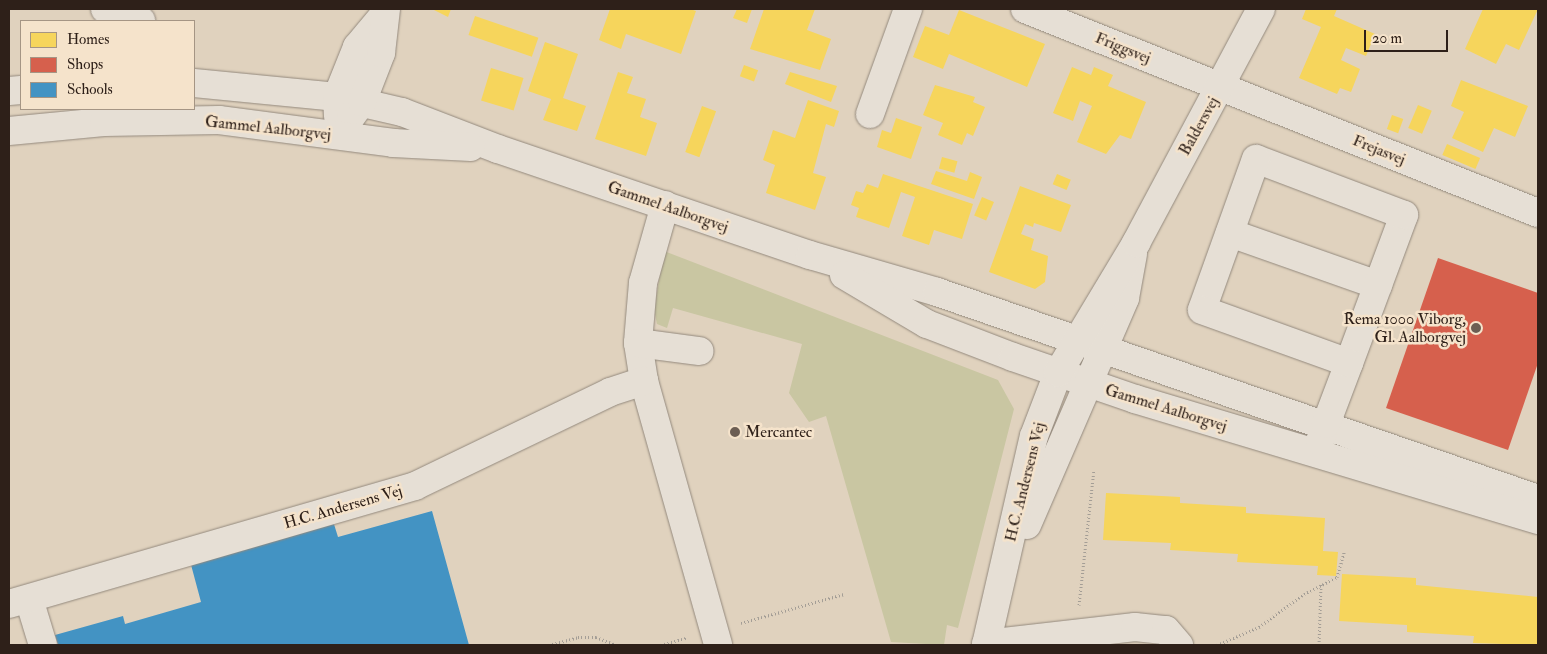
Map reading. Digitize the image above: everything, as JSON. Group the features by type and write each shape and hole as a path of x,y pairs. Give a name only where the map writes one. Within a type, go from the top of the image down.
{"street":[{"path":"105,9 138,20"},
{"path":"870,114 908,9"},
{"name":"Friggsvej","path":"1025,9 1220,87"},
{"name":"Baldersvej","path":"1076,341 1136,243 1261,9"},
{"path":"338,135 349,100 381,53 385,12"},
{"name":"Gammel Aalborgvej","path":"195,83 349,100 402,112 498,149 810,255 937,292 1102,350 1326,424 1538,499"},
{"name":"Frejasvej","path":"1220,87 1538,213"},
{"name":"Gammel Aalborgvej","path":"9,132 104,122 219,120 338,135 498,149"},
{"path":"1315,454 1326,424 1349,363 1404,215 1256,159 1202,310 1349,363"},
{"path":"665,205 642,283 638,343 644,381 716,638"},
{"path":"1230,232 1378,285"},
{"name":"Baldersvej","path":"1102,350 1125,298 1136,243"},
{"name":"Gammel Aalborgvej","path":"810,255 927,324 1058,373 1315,454 1538,520"},
{"name":"H.C. Andersens Vej","path":"1076,341 1058,373 1034,436 986,645 1076,640 1143,628 1166,630 1179,645"},
{"path":"638,343 699,351"},
{"name":"H.C. Andersens Vej","path":"998,593 1102,350"},
{"name":"H.C. Andersens Vej","path":"43,645 19,602 415,486 610,392 644,381"}],"path":[{"path":"1076,640 1094,470"},
{"path":"1217,645 1260,627 1321,584 1337,577 1344,552"},
{"path":"1319,645 1321,584"},
{"path":"661,645 716,638 844,594"},
{"path":"549,645 578,636 596,637 616,645"}],"shaded area":[{"path":"664,251 998,380 1014,409 958,628 947,625 944,645 891,642 826,416 809,422 789,393 802,344 673,308 667,328 657,324 654,310"}],"building: Homes":[{"path":"432,9 451,9 448,17"},
{"path":"610,9 690,9 696,11 681,54 626,34 621,49 599,40"},
{"path":"737,9 752,9 747,23 733,18"},
{"path":"764,9 815,9 807,30 831,39 820,70 750,49"},
{"path":"1306,9 1337,9 1334,16 1375,34 1366,56 1346,48 1341,60 1360,69 1351,92 1340,88 1337,94 1299,78 1321,27 1302,19"},
{"path":"1483,9 1538,9 1519,50 1506,44 1496,64 1465,49"},
{"path":"959,10 1045,44 1027,87 949,54 943,69 913,57 925,26 949,35"},
{"path":"475,16 538,38 532,57 468,35"},
{"path":"545,42 578,54 563,98 586,106 577,131 543,120 551,99 528,91"},
{"path":"744,65 758,70 754,81 740,76"},
{"path":"1072,67 1091,75 1094,67 1113,75 1108,86 1146,102 1131,139 1120,135 1106,154 1077,142 1092,106 1080,101 1073,121 1053,113"},
{"path":"491,68 524,78 514,110 481,101"},
{"path":"618,72 633,77 627,93 646,99 640,117 657,123 646,156 595,139"},
{"path":"790,72 837,86 831,102 785,84"},
{"path":"1461,80 1528,106 1515,137 1494,128 1483,152 1452,138 1464,112 1451,106"},
{"path":"935,85 975,97 973,102 985,107 973,136 967,133 962,145 938,135 943,123 923,115"},
{"path":"808,100 839,111 834,127 826,124 813,173 826,177 815,210 766,193 775,165 763,160 773,130 795,138"},
{"path":"1418,105 1432,111 1422,134 1408,128"},
{"path":"702,106 716,111 699,157 685,152"},
{"path":"1392,115 1403,119 1398,133 1387,129"},
{"path":"896,118 922,127 911,159 877,147 882,130 891,133"},
{"path":"1447,144 1480,158 1475,169 1442,155"},
{"path":"942,157 957,161 954,173 939,169"},
{"path":"936,171 967,181 970,172 982,177 974,199 931,184"},
{"path":"883,174 973,204 962,239 934,230 929,245 902,236 915,197 901,192 889,228 856,217 859,208 851,205 856,191 863,193 867,184 878,188"},
{"path":"1057,174 1071,180 1067,190 1053,184"},
{"path":"1020,186 1071,205 1061,232 1034,223 1033,227 1025,224 1021,234 1034,239 1031,250 1048,256 1045,282 1035,289 989,272"},
{"path":"982,197 994,202 986,220 974,215"},
{"path":"1106,493 1180,497 1180,503 1246,507 1246,513 1325,518 1323,551 1338,552 1336,576 1317,575 1318,566 1237,562 1238,554 1170,550 1171,543 1103,540"},
{"path":"1342,574 1416,578 1416,585 1538,597 1538,645 1473,643 1474,636 1407,632 1407,625 1339,621"}],"building: Shops":[{"name":"Rema 1000 Viborg, Gl. Aalborgvej","path":"1438,258 1538,293 1538,363 1508,450 1386,408"}],"building: Schools":[{"path":"432,511 469,645 58,645 55,635 123,616 125,624 201,602 190,561 333,521 338,537"}],"place":[{"name":"Rema 1000 Viborg, Gl. Aalborgvej","path":"1476,328"},
{"name":"Mercantec","path":"735,432"}]}
